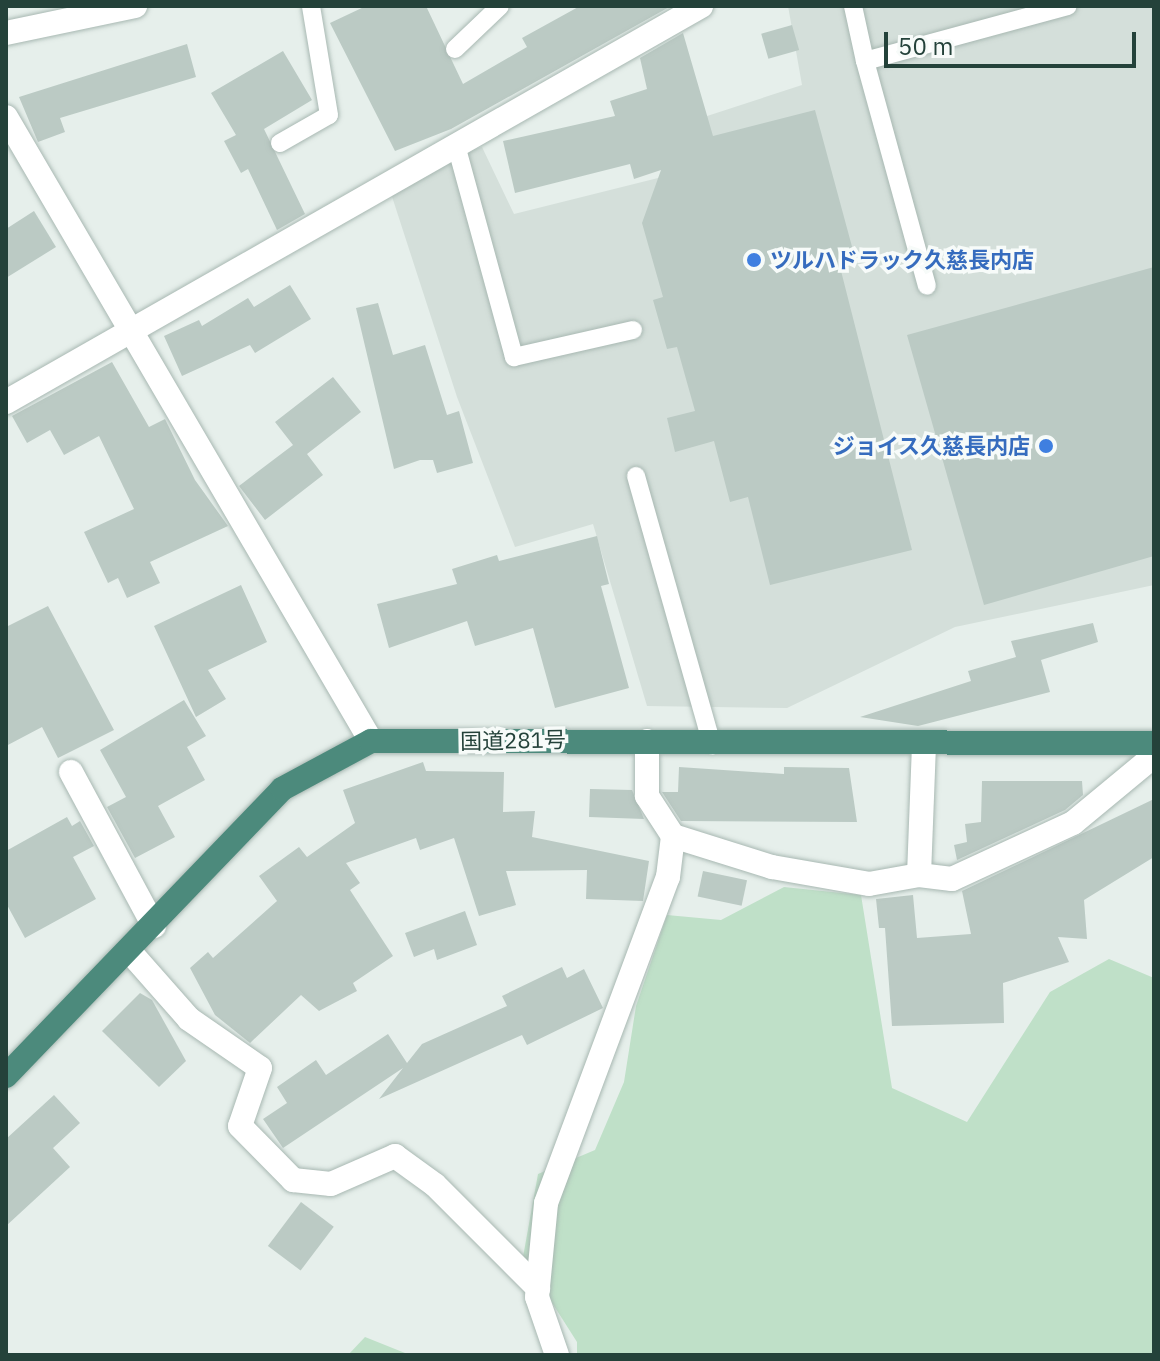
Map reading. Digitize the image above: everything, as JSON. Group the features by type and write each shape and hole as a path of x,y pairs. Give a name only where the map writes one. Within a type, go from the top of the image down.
{"highway":[{"name":"国道281号","path":"6,1076 130,952 282,789 371,741 647,741 712,745 1154,743"}],"street":[{"path":"6,33 135,6"},
{"path":"6,402 701,6"},
{"path":"6,117 371,741"},
{"path":"647,741 647,796 673,836 772,867 869,884 919,875 952,879 1073,823 1154,756"},
{"path":"919,875 924,742"},
{"path":"71,772 154,926"},
{"path":"557,1355 538,1288 546,1203 668,877 673,836"},
{"path":"130,952 189,1019 260,1068 240,1126 293,1180 331,1184 395,1156 435,1185 538,1288"}],"lane":[{"path":"280,143 329,115 311,6"},
{"path":"455,49 500,6"},
{"path":"853,6 865,61 927,286"},
{"path":"865,61 1068,6"},
{"path":"456,145 514,357 633,330"},
{"path":"636,476 712,745"}],"shaded area":[{"path":"788,6 1154,6 1154,585 955,627 787,708 647,706 593,524 515,547 457,397 385,175 482,147 514,214 674,174 661,131 802,85"}],"green space":[{"path":"784,887 861,895 892,1088 967,1122 1050,992 1109,959 1154,978 1154,1355 577,1355 577,1342 523,1257 538,1174 595,1150 624,1082 636,1006 667,915 721,920"},
{"path":"365,1337 410,1355 348,1355"}],"building":[{"path":"366,6 426,6 463,84 527,47 522,38 580,6 671,6 451,129 395,151 330,23"},
{"path":"792,25 799,50 768,59 761,34"},
{"path":"683,33 713,136 815,110 854,254 838,259 912,550 770,585 748,497 730,502 714,441 675,452 667,418 695,411 677,347 667,349 653,300 663,297 642,223 661,170 634,179 630,164 515,193 503,141 615,116 610,101 647,89 640,58"},
{"path":"187,44 196,77 60,118 65,132 38,142 19,97"},
{"path":"283,51 312,100 264,129 305,214 277,230 248,169 241,173 224,141 236,135 211,93"},
{"path":"34,211 56,247 6,278 6,229"},
{"name":"ジョイス久慈長内店","path":"1154,267 1154,556 984,605 907,335"},
{"path":"290,285 311,319 255,353 250,345 182,376 164,336 199,320 202,326 248,298 254,307"},
{"path":"378,303 393,355 425,345 447,415 459,411 473,463 437,473 433,460 420,460 394,469 356,308"},
{"path":"112,362 149,427 165,419 195,480 228,526 150,562 160,583 127,598 118,578 108,583 84,532 134,509 99,436 64,455 50,430 27,443 12,416"},
{"path":"333,377 361,412 307,454 323,475 265,520 239,486 293,445 275,422"},
{"path":"597,536 609,584 601,586 629,688 555,708 533,628 475,646 467,621 389,648 377,604 457,584 452,569 497,555 499,561"},
{"path":"241,585 267,642 208,670 226,699 196,717 154,626"},
{"path":"48,606 114,730 58,758 42,727 6,746 6,627"},
{"path":"1093,623 1098,642 1041,660 1050,692 918,726 860,717 971,681 968,671 1016,657 1011,641"},
{"path":"184,700 206,736 187,747 205,780 158,806 175,837 135,858 107,807 126,797 100,750"},
{"path":"423,762 426,771 504,772 503,812 535,811 532,837 649,861 643,901 586,899 587,870 506,871 516,905 479,916 454,838 420,850 416,838 346,863 360,883 350,890 393,956 353,983 357,991 319,1011 301,995 250,1043 215,1015 190,968 208,952 213,958 277,901 259,876 299,847 307,857 355,823 343,790"},
{"path":"679,767 784,774 784,767 849,768 857,822 681,821 662,792 678,792"},
{"path":"982,781 1082,781 1083,795 1065,810 957,860 954,845 967,842 965,824 981,822"},
{"path":"590,789 632,790 644,819 589,817"},
{"path":"1154,799 1154,857 1084,900 1087,939 1058,937 1069,962 1003,983 1004,1023 892,1026 885,928 879,928 876,899 913,895 917,938 971,934 962,891"},
{"path":"67,817 72,826 80,821 94,846 73,857 96,899 25,938 6,903 6,851"},
{"path":"703,871 747,880 742,906 698,896"},
{"path":"465,911 477,945 437,960 434,949 414,957 405,933"},
{"path":"562,967 567,978 584,969 603,1008 527,1045 522,1035 379,1099 403,1068 283,1148 263,1119 287,1103 277,1087 316,1060 326,1075 388,1034 407,1063 422,1044 507,1006 502,996"},
{"path":"140,993 152,1000 186,1061 159,1087 102,1031"},
{"path":"54,1095 80,1123 53,1148 70,1167 6,1226 6,1139"},
{"path":"301,1202 334,1227 301,1271 268,1246"}],"place":[{"name":"ツルハドラック久慈長内店","path":"754,260"},
{"name":"ジョイス久慈長内店","path":"1046,446"}]}
